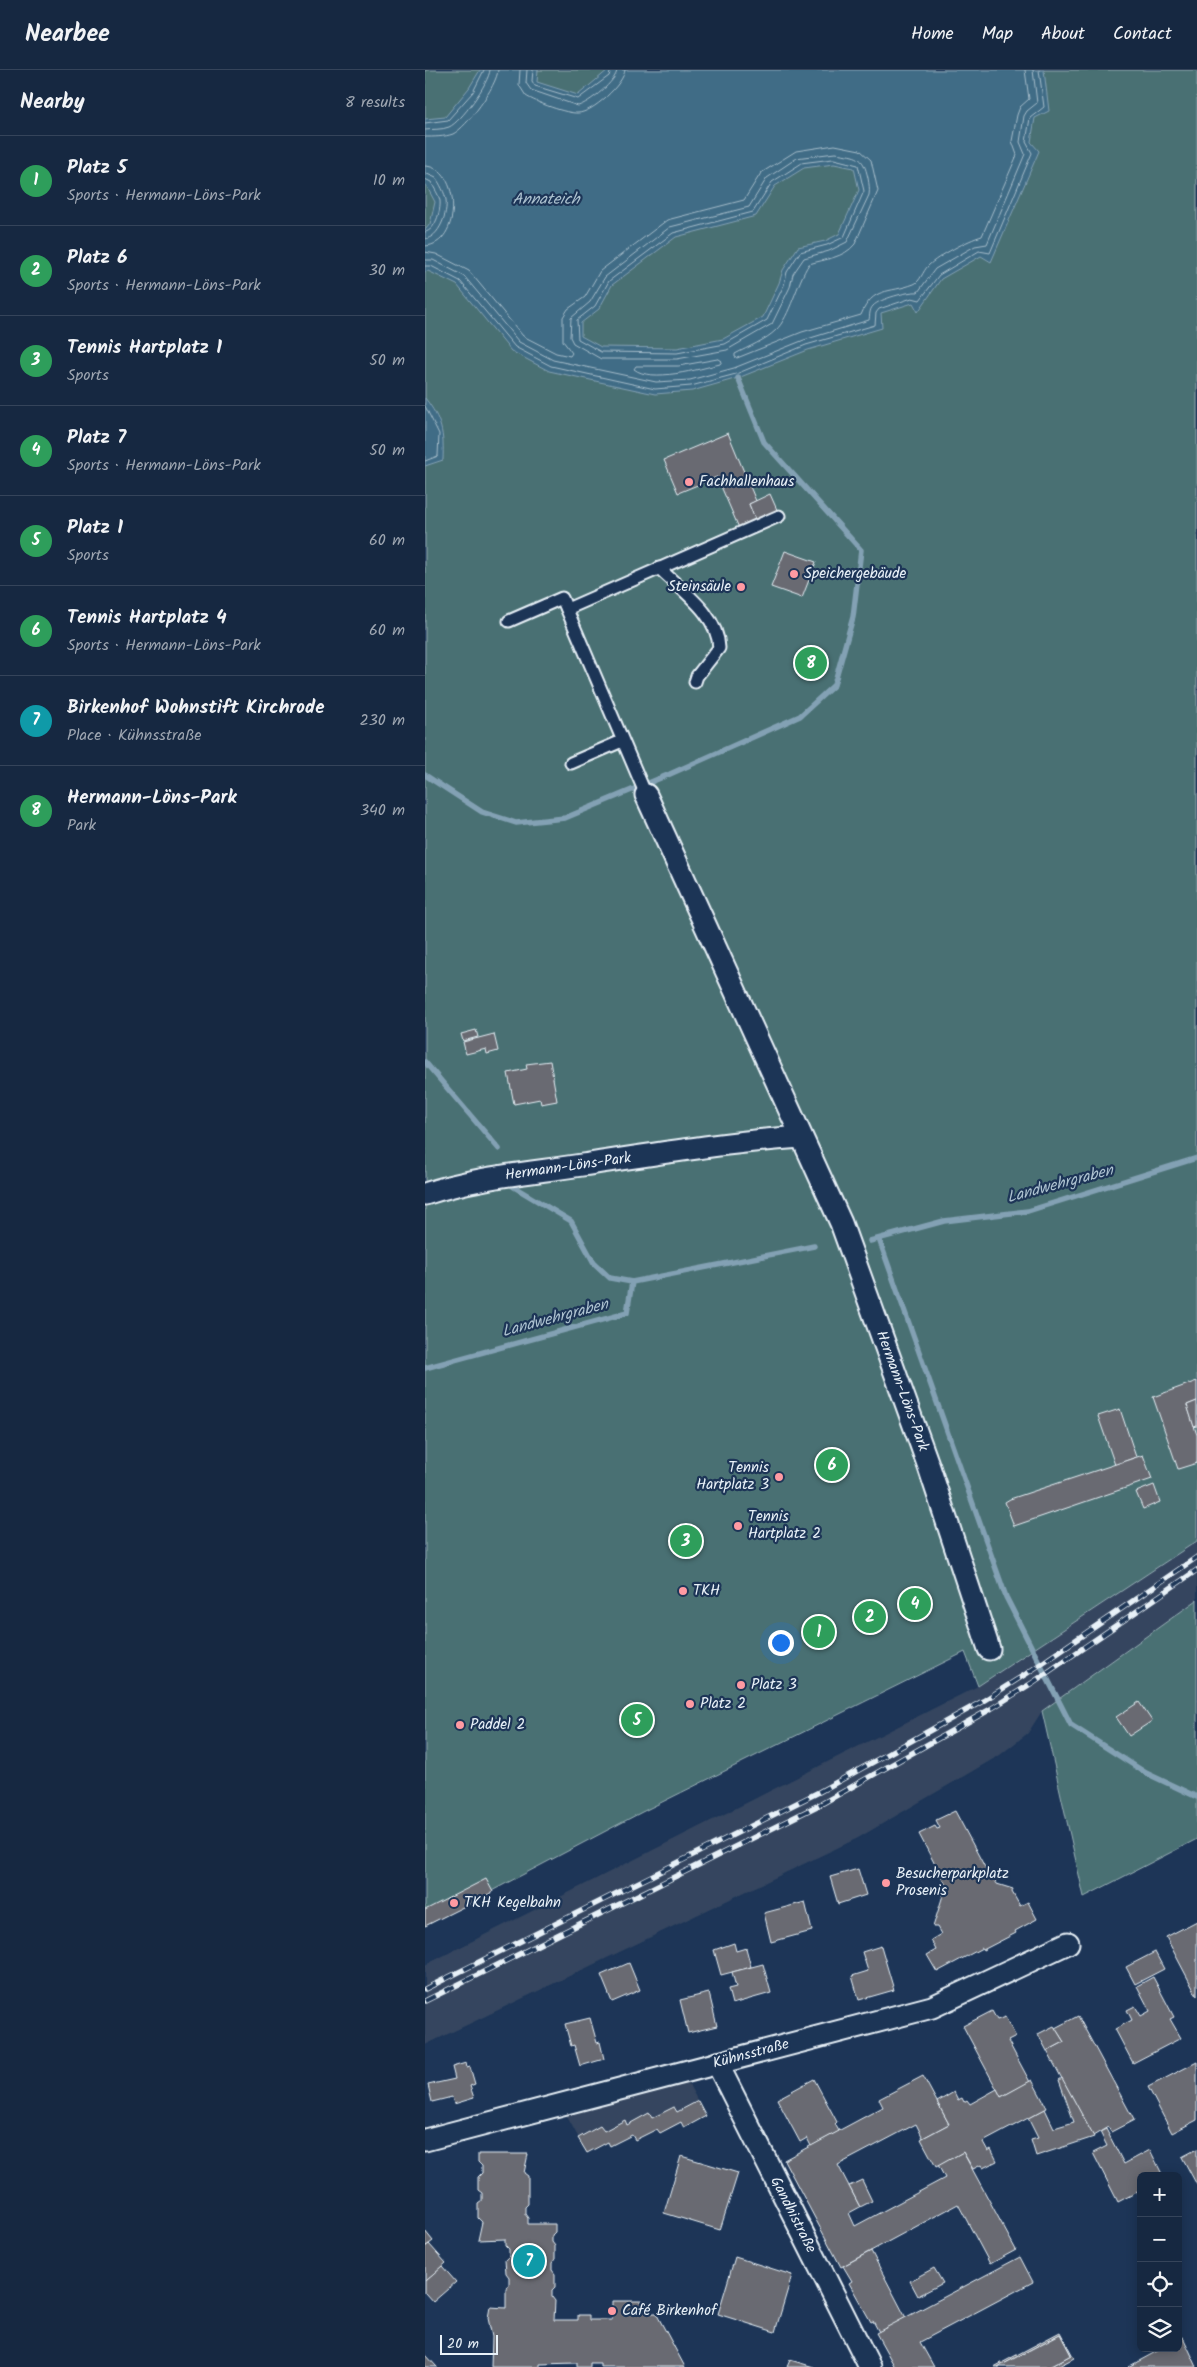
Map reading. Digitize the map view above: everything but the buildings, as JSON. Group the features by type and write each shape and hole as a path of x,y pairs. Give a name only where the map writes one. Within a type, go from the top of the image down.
{"street":[{"name":"Hermann-Löns-Park","path":"642,786 841,1223 929,1467 989,1649"},
{"name":"Hermann-Löns-Park","path":"425,1194 477,1181 526,1173 659,1154 801,1137"},
{"name":"Kühnsstraße","path":"425,2140 932,2007 1069,1943"},
{"name":"Gandhistraße","path":"717,2063 870,2367"}],"lane":[{"path":"509,622 564,604 659,568 779,516"},
{"path":"659,568 709,617 718,635 719,648 697,676 695,682"},
{"name":"Hermann-Löns-Park","path":"564,604 642,786"},
{"path":"571,763 622,741"}],"shaded area":[{"path":"1197,1541 1197,1600 1042,1711 1028,1733 1000,1755 858,1838 425,2045 425,1965 978,1686"},
{"path":"682,2072 706,2116 684,2128 681,2123 660,2133 656,2129 635,2140 632,2135 610,2146 608,2142 587,2153 560,2104"}],"green space":[{"path":"425,70 1197,70 1197,1541 978,1686 965,1652 642,1812 425,1926"},
{"path":"1197,1600 1197,1839 1084,1897 1042,1711"}],"water":[{"name":"Annateich","path":"480,70 538,70 537,82 578,95 608,70 1044,70 1049,111 1035,118 1031,142 1039,151 991,262 981,256 941,279 918,312 913,303 881,313 882,328 808,350 738,378 692,391 655,394 549,371 511,351 457,285 428,271 425,272 425,230 430,224 435,202 425,183 425,119 445,117 469,88","holes":["834,164 854,168 859,190 839,234 825,241 798,247 783,270 763,317 723,339 677,348 601,347 581,336 581,323 599,309 612,285 676,237 756,216 775,186 804,168"]},
{"path":"425,398 435,413 441,427 443,460 425,466"}],"waterway":[{"path":"425,775 482,812 516,823 565,818 800,716 834,685 853,617 861,550 764,442 738,378"},
{"path":"425,1062 499,1149"},
{"name":"Landwehrgraben","path":"870,1241 944,1221 1028,1211 1197,1158"},
{"path":"514,1187 571,1221 594,1263 610,1278 632,1282"},
{"path":"879,1239 1006,1597 1071,1725 1146,1773 1197,1797"},
{"name":"Landwehrgraben","path":"425,1368 627,1313 632,1282 814,1246"}],"railway":[{"path":"425,1989 819,1792 983,1701 1026,1674 1197,1557"},
{"path":"425,2001 823,1803 989,1710 1032,1683 1197,1570"}],"place":[{"name":"Fachhallenhaus","path":"689,482"},
{"name":"Speichergebäude","path":"794,574"},
{"name":"Steinsäule","path":"741,587"},
{"name":"Hermann-Löns-Park","path":"811,663"},
{"name":"Tennis Hartplatz 4","path":"832,1465"},
{"name":"Tennis Hartplatz 3","path":"779,1477"},
{"name":"Tennis Hartplatz 2","path":"738,1526"},
{"name":"Tennis Hartplatz 1","path":"686,1541"},
{"name":"TKH","path":"683,1591"},
{"name":"Platz 7","path":"915,1604"},
{"name":"Platz 6","path":"870,1617"},
{"name":"Platz 5","path":"819,1632"},
{"name":"Platz 3","path":"741,1685"},
{"name":"Platz 2","path":"690,1704"},
{"name":"Platz 1","path":"637,1720"},
{"name":"Paddel 2","path":"460,1725"},
{"name":"Besucherparkplatz Prosenis","path":"886,1883"},
{"name":"TKH Kegelbahn","path":"454,1903"},
{"name":"Birkenhof Wohnstift Kirchrode","path":"529,2261"},
{"name":"Café Birkenhof","path":"612,2311"}]}
